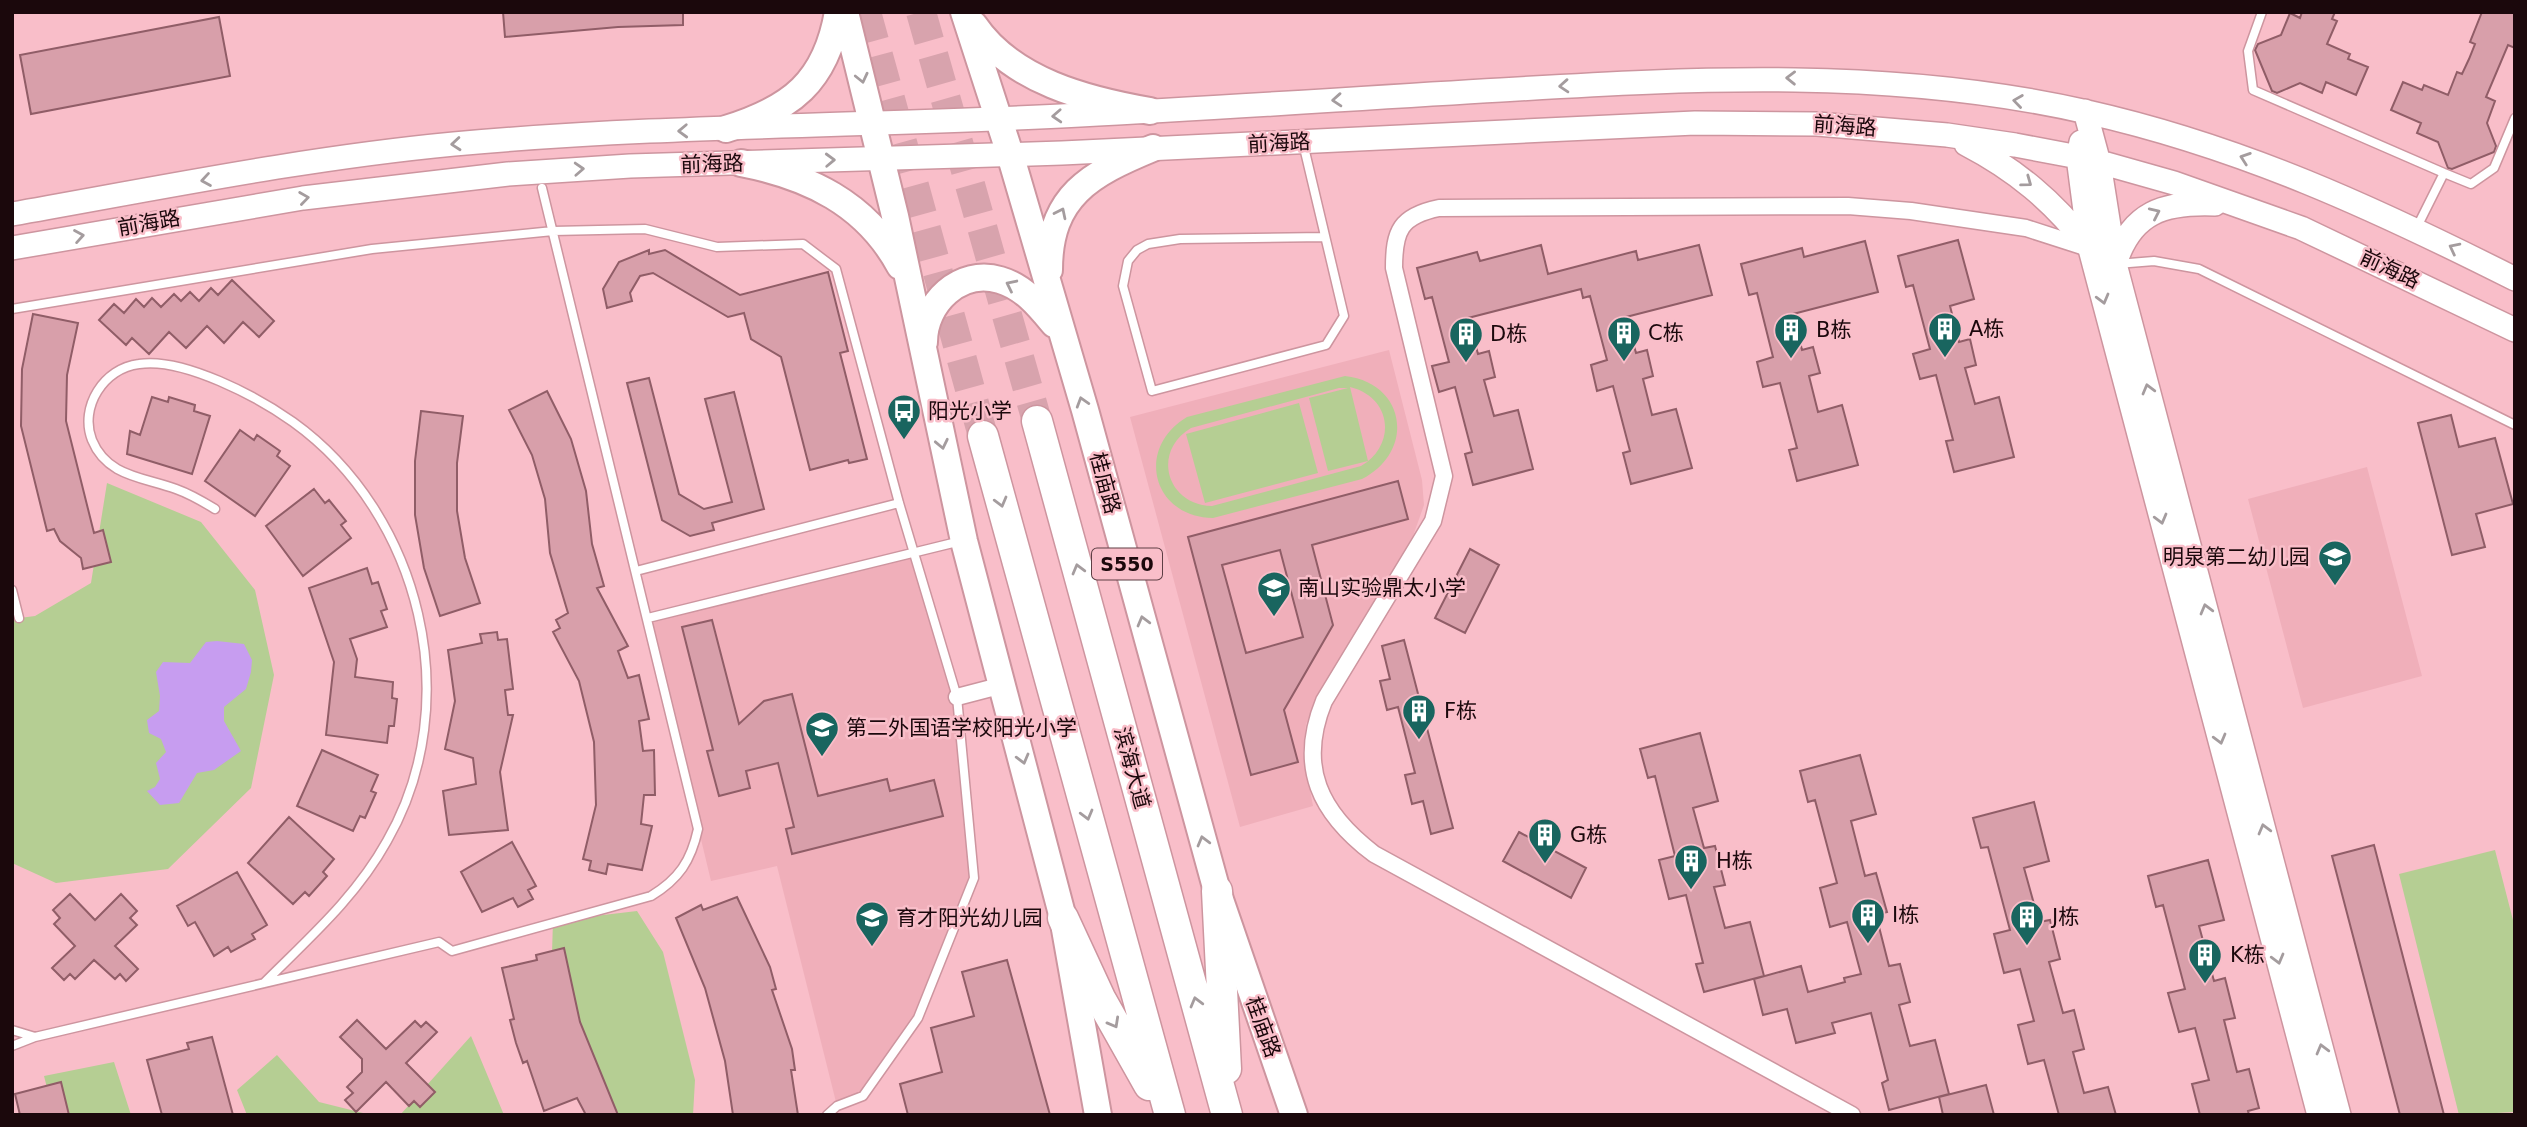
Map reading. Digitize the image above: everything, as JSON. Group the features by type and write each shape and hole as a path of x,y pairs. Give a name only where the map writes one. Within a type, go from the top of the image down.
{"highway":[{"name":"滨海大道","path":"1037,421 1228,1115"},
{"path":"983,436 1167,1115"},
{"path":"1217,891 1228,1115"},
{"path":"1063,918 1100,998 1167,1115"}],"main road":[{"path":"726,129 762,118 784,107 806,87 822,66 832,43 838,12"},
{"path":"845,12 881,158 964,541 1063,918 1098,1115"},
{"path":"965,12 992,47 1026,72 1108,104 1150,111"},
{"name":"桂庙路","path":"965,12 1085,410 1217,891 1294,1115"},
{"name":"前海路","path":"12,214 279,168 424,148 557,136 1150,111 1679,79 1810,78 1939,90 2085,111 2233,153 2291,173 2416,229 2515,279"},
{"path":"2085,111 2089,160 2090,249 2319,1115"},
{"name":"前海路","path":"12,248 278,202 399,185 509,174 1708,123 1817,124 1947,135 2089,160 2246,206 2378,262 2515,330"},
{"path":"1947,135 1998,161 2035,187 2065,216 2090,249"},
{"path":"1052,303 1049,251 1052,232 1067,200 1099,174 1153,148"},
{"path":"2089,160 2339,1115"},
{"path":"741,163 781,171 815,184 850,207 886,242 899,265 911,298"},
{"path":"2115,264 2127,234 2137,223 2160,209 2190,203 2246,206"},
{"path":"924,359 924,331 931,310 940,296 968,281 999,279 1019,288 1037,303 1060,331"}],"street":[{"path":"1852,1115 1374,854 1346,830 1323,801 1312,751 1315,723 1324,701 1433,522 1444,476 1394,268 1394,245 1399,228 1418,212 1438,208 1848,206 1911,211 2026,228 2090,249"},
{"path":"957,697 1003,685"}],"lane":[{"path":"2262,12 2248,51 2253,90 2470,184 2494,168 2515,118"},
{"path":"1303,141 1344,316 1326,345 1152,391 1123,286 1128,261 1138,250 1148,244 1180,239 1325,237"},
{"path":"2416,229 2444,173"},
{"path":"12,1046 35,1037 439,942 452,951 651,896 669,885 684,869 694,850 698,829 542,188"},
{"path":"12,309 372,249 553,231 645,229 717,247 803,244 836,269 899,503 957,697 974,878 918,1018 863,1096 837,1106 827,1115"},
{"path":"2115,264 2154,261 2199,269 2515,425"},
{"path":"215,509 177,490 115,470 100,456 91,438 89,418 93,399 104,382 120,369 139,363 189,371 249,395 303,430 350,475 386,529 412,588 425,652 426,705 421,748 413,779 389,839 354,892 264,983"},
{"path":"636,571 899,503"},
{"path":"648,618 964,541"},
{"path":"12,590 19,618"},
{"path":"12,1030 35,1037"}],"shaded area":[{"name":"南山实验鼎太小学","path":"1389,350 1422,480 1424,505 1413,536 1317,699 1306,724 1303,752 1313,806 1240,827 1130,417"},
{"name":"明泉第二幼儿园","path":"2367,467 2422,676 2303,708 2248,499"},
{"name":"第二外国语学校阳光小学","path":"914,554 957,697 974,878 918,1018 863,1096 837,1106 777,866 711,881 648,618"},
{"path":"206,642 244,644 252,660 246,689 224,707 224,721 241,751 214,770 197,773 179,803 160,805 147,791 155,787 160,779 156,763 166,752 161,739 149,733 147,720 159,711 160,696 156,672 163,662 190,663"}],"green space":[{"path":"1345,376 1365,381 1381,391 1391,404 1397,420 1391,452 1379,467 1362,479 1213,518 1192,515 1176,506 1164,494 1158,479 1156,462 1161,446 1171,430 1187,417","holes":["1350,387 1364,392 1374,401 1385,422 1380,446 1368,461","1339,388 1348,388 1309,398 1328,471 1367,461 1361,466 1212,506 1184,497 1175,487 1168,463 1171,450 1179,438 1191,428"]},
{"path":"1299,403 1318,473 1205,503 1186,434"},
{"path":"107,483 201,522 255,590 274,675 251,788 168,869 56,883 12,863 12,619 35,616 91,583"},
{"path":"2495,850 2515,928 2515,1112 2459,1115 2399,874"},
{"path":"637,911 663,952 695,1080 693,1115 592,1115 551,985 553,921"},
{"path":"471,1036 504,1115 400,1115"},
{"path":"277,1055 319,1102 371,1115 247,1115 237,1090"},
{"path":"114,1062 131,1115 54,1115 44,1076"}],"building":[{"path":"503,12 683,12 683,25 618,27 505,37"},
{"path":"2302,12 2335,12 2332,19 2337,21 2327,44 2350,54 2348,59 2368,67 2356,95 2326,82 2322,93 2300,83 2277,93 2272,91 2255,50 2258,44 2281,35 2290,13 2300,18"},
{"path":"2482,12 2515,12 2515,48 2508,45 2486,97 2495,101 2487,123 2496,146 2494,152 2452,169 2448,168 2438,142 2417,133 2421,123 2391,110 2403,82 2422,90 2424,85 2448,95 2457,72 2462,74 2469,59 2475,44 2470,42"},
{"path":"219,17 230,76 31,114 20,55"},
{"name":"A栋","path":"1958,240 1974,299 1950,306 1959,342 1970,339 1976,365 1965,368 1975,404 1999,397 2014,457 1954,472 1946,441 1953,440 1936,375 1920,379 1913,354 1930,349 1913,285 1906,287 1898,256"},
{"name":"B栋","path":"1865,241 1878,292 1793,314 1802,350 1813,347 1820,373 1809,376 1818,412 1842,405 1858,465 1797,481 1789,450 1797,448 1780,383 1763,387 1757,362 1773,357 1757,293 1749,295 1741,264 1802,248 1804,257"},
{"path":"1541,245 1548,274 1636,251 1638,260 1699,245 1712,295 1626,317 1636,353 1647,350 1653,376 1643,379 1652,415 1676,409 1692,468 1631,484 1623,453 1630,451 1613,386 1597,391 1591,365 1607,360 1590,296 1583,298 1581,289 1468,318 1478,354 1489,351 1495,377 1484,380 1494,416 1518,410 1533,469 1473,485 1465,454 1472,452 1455,387 1439,392 1432,366 1449,362 1432,297 1425,299 1417,268 1477,252 1480,261"},
{"path":"649,250 649,254 665,250 740,295 828,272 848,351 840,353 867,459 849,463 848,460 810,470 781,357 751,339 744,313 728,317 653,273 640,276 630,293 632,301 607,308 603,289 619,262"},
{"path":"232,280 274,321 259,337 243,322 224,343 207,326 186,348 169,332 149,354 132,338 126,345 99,320 114,304 124,313 136,299 144,307 152,298 161,307 174,294 181,301 190,292 199,301 211,288 218,295"},
{"path":"33,314 78,323 67,375 66,421 94,533 103,530 111,562 83,569 81,558 60,541 54,529 47,531 21,426 22,369"},
{"path":"649,378 679,494 704,509 732,502 705,399 734,392 764,509 712,523 714,530 690,536 662,520 627,383"},
{"path":"547,391 571,439 586,491 592,544 604,586 597,588 628,646 618,651 628,678 639,675 649,719 639,721 643,751 654,750 655,795 644,795 641,824 652,826 642,870 608,864 606,874 589,870 591,861 583,859 596,805 594,742 579,681 553,632 560,628 556,620 568,613 550,553 545,499 532,455 509,410"},
{"path":"152,397 168,402 169,397 195,405 194,411 210,416 192,474 127,454 130,431 140,435"},
{"path":"421,411 463,416 457,463 457,511 465,558 480,603 440,616 424,568 415,515 415,461"},
{"path":"2451,415 2459,447 2495,438 2513,504 2476,514 2485,547 2452,555 2418,423"},
{"path":"240,430 254,440 257,435 280,451 277,456 290,466 255,516 205,481"},
{"path":"1398,481 1408,519 1312,545 1333,625 1284,710 1298,762 1251,775 1188,537","holes":["1280,550 1303,637 1246,653 1222,565"]},
{"path":"314,489 325,503 329,500 346,521 341,525 351,538 303,576 266,526"},
{"path":"1470,549 1499,565 1465,633 1435,618"},
{"path":"367,568 372,584 378,582 387,609 381,611 387,627 350,639 357,659 355,677 393,682 392,698 397,699 394,726 389,726 387,743 326,735 334,662 309,588"},
{"path":"712,620 739,724 764,701 792,694 818,796 887,779 890,791 934,780 943,816 792,854 786,829 794,827 778,763 746,771 750,788 719,796 707,751 713,750 682,627"},
{"path":"497,632 498,640 507,639 513,689 505,690 508,715 513,715 500,772 508,830 449,835 443,791 476,784 473,758 445,749 455,701 448,650 482,643 480,634"},
{"name":"F栋","path":"1404,640 1453,828 1431,834 1423,801 1412,804 1405,775 1415,773 1398,707 1387,710 1380,681 1390,679 1382,646"},
{"name":"H栋","path":"1700,733 1718,801 1693,808 1704,848 1715,846 1725,885 1714,887 1725,928 1750,922 1764,976 1704,992 1696,964 1703,963 1686,895 1669,899 1659,860 1675,856 1655,776 1648,778 1640,749"},
{"path":"322,750 378,775 371,791 376,793 365,818 360,816 353,831 297,806"},
{"name":"I栋","path":"1860,755 1876,814 1851,821 1865,876 1876,873 1887,912 1876,915 1889,966 1900,964 1910,1002 1899,1005 1910,1046 1935,1040 1949,1094 1889,1110 1882,1083 1888,1080 1871,1013 1832,1023 1835,1033 1796,1043 1787,1009 1763,1015 1754,979 1801,966 1808,992 1845,982 1844,978 1861,974 1847,922 1830,927 1820,888 1837,883 1815,800 1808,802 1800,771"},
{"name":"J栋","path":"2034,802 2049,861 2024,868 2039,922 2050,920 2060,959 2049,962 2063,1013 2074,1010 2084,1049 2073,1052 2084,1093 2108,1087 2116,1115 2059,1115 2044,1060 2028,1064 2018,1025 2034,1021 2020,969 2004,973 1994,934 2010,930 1988,847 1981,848 1973,818"},
{"path":"289,817 334,859 323,872 327,876 309,896 305,892 293,904 248,863"},
{"name":"G栋","path":"1519,832 1586,868 1571,898 1503,861"},
{"path":"512,842 536,886 528,890 533,899 518,907 513,898 482,912 461,872"},
{"path":"2374,845 2444,1115 2400,1115 2332,856"},
{"name":"K栋","path":"2208,860 2224,920 2199,926 2214,981 2225,978 2235,1018 2224,1020 2237,1072 2249,1069 2259,1108 2248,1111 2249,1115 2200,1115 2192,1084 2209,1080 2195,1028 2179,1032 2168,993 2185,989 2163,905 2156,907 2148,876"},
{"path":"237,872 267,925 252,934 255,939 231,952 228,947 214,956 195,922 188,926 177,906"},
{"path":"70,894 95,920 121,894 137,911 130,918 137,925 115,946 138,969 126,981 120,974 115,979 94,960 75,979 70,974 64,980 52,968 75,946 54,924 60,918 53,910"},
{"path":"737,897 770,967 776,989 772,990 792,1049 795,1070 791,1070 798,1115 733,1115 725,1061 705,988 676,918 701,905 703,910"},
{"path":"564,948 580,1022 618,1115 586,1115 577,1098 544,1111 527,1061 523,1063 516,1043 510,1020 514,1019 502,968 537,960 536,955"},
{"path":"1007,960 1050,1115 908,1115 900,1084 942,1072 931,1028 974,1016 962,972"},
{"path":"357,1020 386,1049 415,1021 421,1027 426,1022 437,1032 406,1063 435,1092 420,1107 414,1101 409,1106 386,1082 356,1112 345,1100 353,1093 347,1087 362,1072 362,1059 340,1037"},
{"path":"212,1037 233,1115 162,1115 147,1060 189,1049 187,1043"},
{"path":"61,1082 69,1115 20,1115 15,1094"},
{"path":"1986,1085 1994,1115 1943,1115 1939,1097"}],"tunnel":[{"path":"866,12 983,436"},
{"path":"921,12 1037,421"}],"place":[{"name":"A栋","path":"1945,359"},
{"name":"B栋","path":"1791,360"},
{"name":"C栋","path":"1624,363"},
{"name":"D栋","path":"1466,364"},
{"name":"阳光小学","path":"904,441"},
{"name":"明泉第二幼儿园","path":"2335,587"},
{"name":"南山实验鼎太小学","path":"1274,618"},
{"name":"F栋","path":"1419,741"},
{"name":"第二外国语学校阳光小学","path":"822,758"},
{"name":"G栋","path":"1545,865"},
{"name":"H栋","path":"1691,891"},
{"name":"I栋","path":"1868,945"},
{"name":"J栋","path":"2027,947"},
{"name":"育才阳光幼儿园","path":"872,948"},
{"name":"K栋","path":"2205,985"}]}
